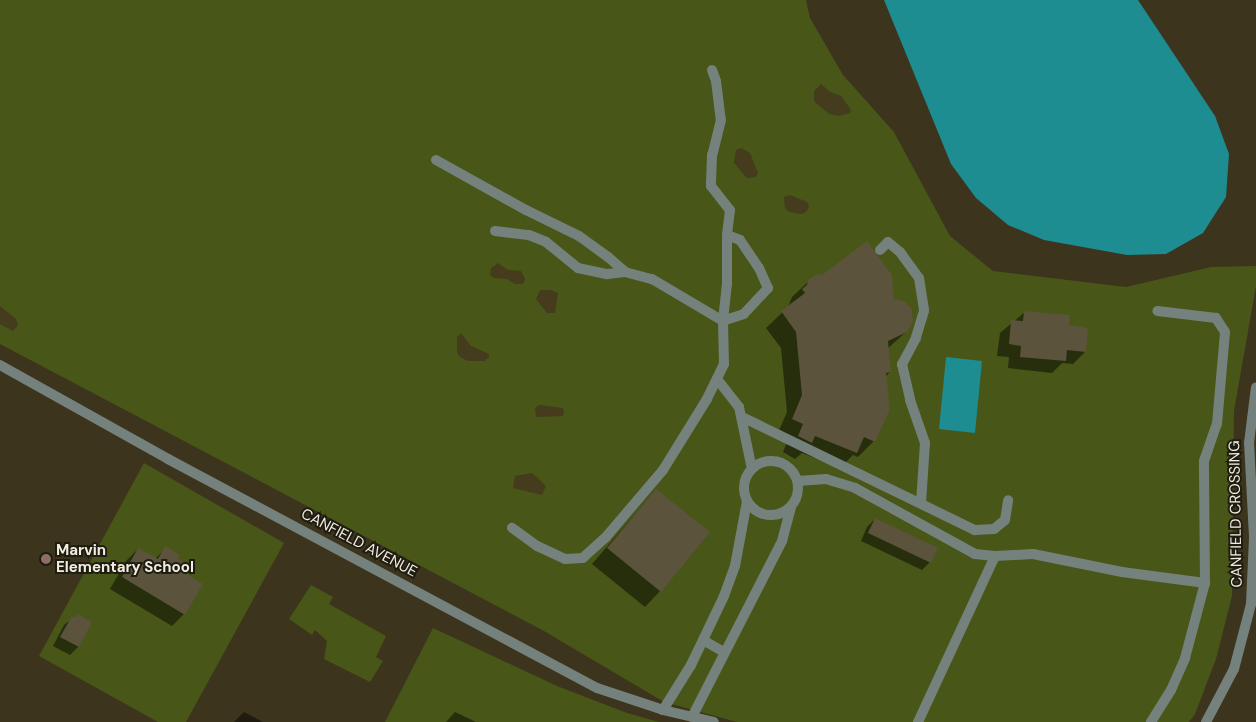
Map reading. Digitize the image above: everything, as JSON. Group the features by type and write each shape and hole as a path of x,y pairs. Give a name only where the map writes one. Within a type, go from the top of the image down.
{"street":[{"path":"512,528 537,546 564,559 583,558 606,537 663,470 707,399 724,364 723,320 728,284 727,235 730,210 711,186 712,155 721,120 712,70"},
{"path":"436,160 526,210 579,236 608,256 625,272"},
{"path":"495,231 529,235 546,242 578,268 607,274 625,272 652,279 723,320 744,314 768,288 759,268 740,240 727,235"},
{"path":"880,250 888,242 905,259 919,278 924,310 916,338 902,364 910,400 924,443 921,503"},
{"path":"1151,722 1171,690 1185,658 1205,583 1204,461 1217,424 1225,332 1216,318 1157,311"},
{"name":"CANFIELD AVENUE","path":"0,365 177,464 598,688 663,710 714,722"},
{"path":"663,710 692,665 724,596 734,566 747,501 744,484 752,468 742,417 739,407 717,379"},
{"name":"CANFIELD CROSSING","path":"1206,722 1234,669 1251,604 1254,538 1248,444 1256,386"},
{"path":"742,417 975,530 994,529 1005,520 1008,500"},
{"path":"692,717 782,541 791,507 796,499 798,481 794,472 778,462 769,461 752,468"},
{"path":"798,481 826,479 855,488 975,554 995,556 1033,554 1112,570 1205,583"},
{"path":"747,501 759,513 767,515 784,513 791,507"},
{"path":"918,722 995,556"},
{"path":"703,640 724,652"}],"green space":[{"path":"0,0 806,0 810,18 843,75 894,132 950,236 993,271 1126,287 1211,267 1256,266 1256,286 1234,411 1232,596 1216,659 1195,714 1189,722 737,722 664,702 544,631 0,344"},
{"path":"144,463 284,543 186,722 158,722 39,656"},
{"path":"311,585 333,597 329,604 386,636 376,657 383,661 370,682 324,659 327,641 315,630 312,635 289,619"},
{"path":"433,628 557,686 627,713 659,722 385,722"}],"sand":[{"path":"821,84 830,92 841,96 851,110 850,113 839,116 829,114 814,101 814,91"},
{"path":"741,148 750,153 758,173 756,177 747,178 734,163 736,150"},
{"path":"790,195 807,202 809,207 806,212 802,214 789,212 785,208 784,197"},
{"path":"498,263 508,270 521,271 525,279 523,284 515,284 507,279 494,278 490,275 491,268"},
{"path":"540,290 551,290 558,293 555,313 547,313 536,299"},
{"path":"0,306 16,319 18,325 13,331 0,324"},
{"path":"461,333 471,346 489,354 485,361 468,361 460,357 457,353 457,337"},
{"path":"539,405 563,408 564,414 562,416 536,417 535,408"},
{"path":"532,473 546,486 542,495 513,488 515,476"}],"water":[{"path":"884,0 1138,0 1215,116 1229,154 1226,197 1203,233 1166,254 1127,255 1044,240 1008,225 976,198 951,164"},
{"path":"946,357 982,361 975,433 939,429"}],"building":[{"path":"867,241 892,275 894,299 904,301 912,309 913,322 907,332 888,341 891,372 886,373 890,409 875,442 864,437 857,453 815,436 812,443 798,436 803,424 792,419 802,395 796,332 781,311 805,293 802,289 807,285 808,280 817,274 822,275"},
{"path":"1024,311 1070,315 1069,325 1088,328 1086,352 1067,350 1066,361 1020,357 1021,346 1009,344 1011,320 1023,321"},
{"path":"656,489 710,532 661,592 607,548"},
{"path":"875,518 938,548 931,563 868,533"},
{"path":"165,546 180,555 178,559 191,566 188,575 203,584 185,615 122,577 138,548 158,559"},
{"path":"77,614 92,622 79,647 60,637 72,616 75,617"}],"place":[{"name":"Marvin Elementary School","path":"46,559"}]}
